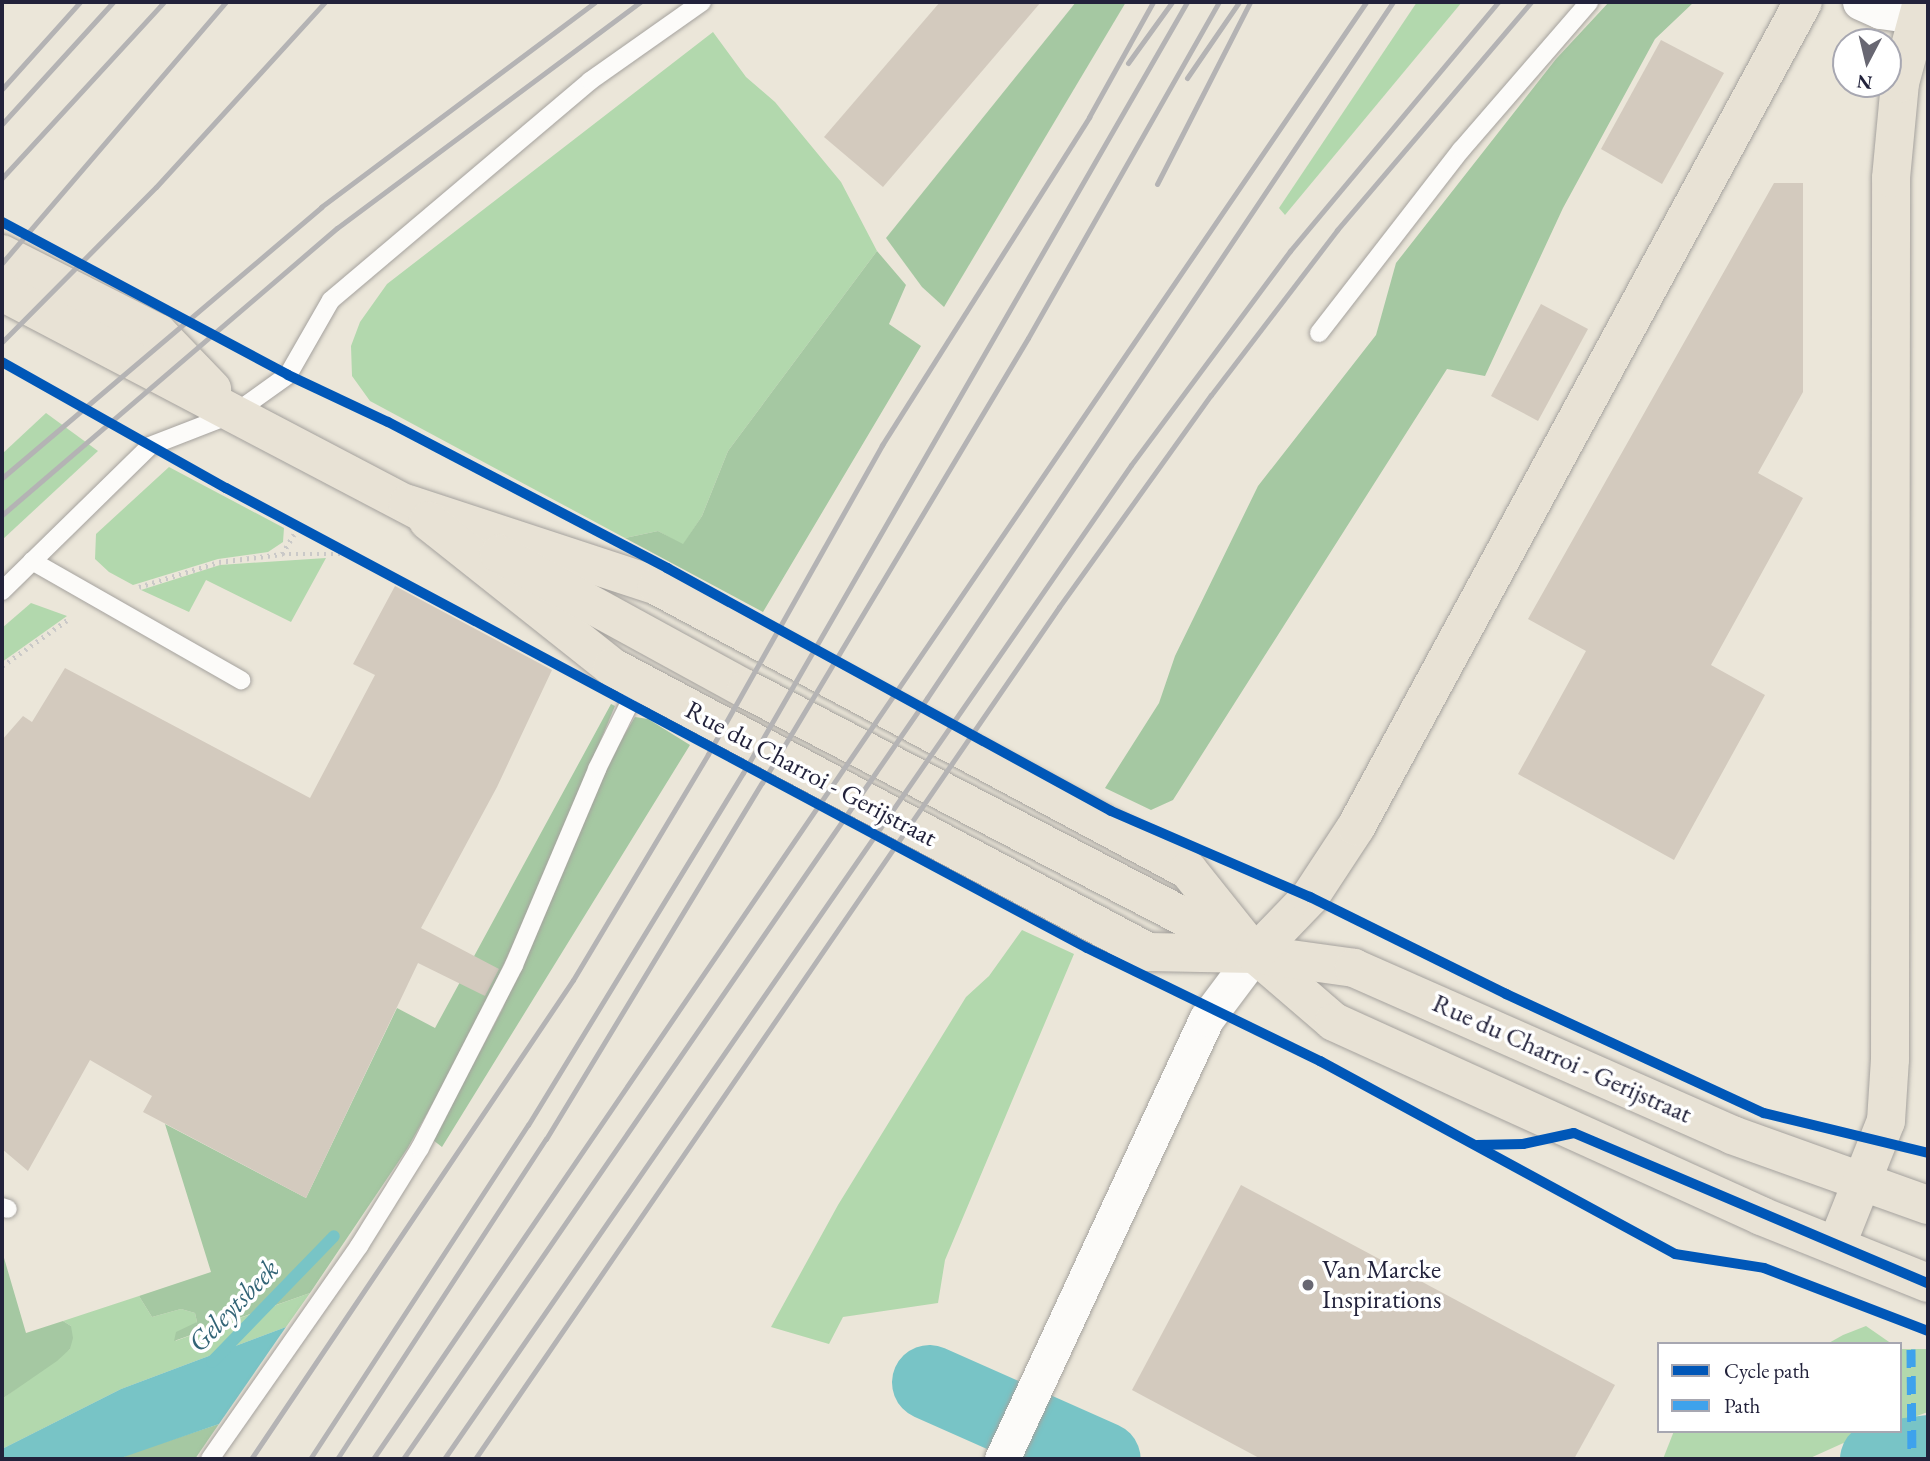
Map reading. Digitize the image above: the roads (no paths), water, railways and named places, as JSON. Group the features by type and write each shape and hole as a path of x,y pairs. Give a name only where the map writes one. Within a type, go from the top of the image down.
{"main road":[{"path":"1255,954 1310,897 1356,827 1803,2"},
{"path":"1837,1244 1864,1183 1886,1121 1891,1059 1891,192 1900,83 1922,8"},
{"name":"Rue du Charroi - Gerijstraat","path":"2,254 158,333 235,413"},
{"name":"Rue du Charroi - Gerijstraat","path":"2,292 408,504 746,689 1255,954 1335,1022 1748,1210 1928,1283"},
{"name":"Rue du Charroi - Gerijstraat","path":"2,316 114,374 235,413"},
{"name":"Rue du Charroi - Gerijstraat","path":"408,504 612,667 1148,952 1255,954 1354,968 1498,1030 1588,1074 1864,1183 1928,1205"}],"street":[{"path":"1860,2 1880,11 1922,8"},
{"path":"1002,1459 1207,1018 1255,954"}],"lane":[{"path":"2,591 150,446 235,413 288,375 331,300 590,81 702,2"},
{"path":"1319,333 1461,150 1589,2"},
{"path":"32,561 241,680"},
{"path":"210,1459 359,1246 420,1149 514,965 597,769 640,682"}],"water":[{"path":"286,1327 219,1424 118,1459 2,1459 2,1449 121,1389"}],"waterway":[{"name":"Geleytsbeek","path":"212,1362 334,1236"},
{"path":"929,1382 1103,1459"},
{"path":"1877,1459 1928,1452"}],"railway":[{"path":"2,89 80,2"},
{"path":"2,124 113,2"},
{"path":"2,178 164,2"},
{"path":"2,263 226,2"},
{"path":"2,342 156,187 325,2"},
{"path":"2,478 321,207 595,2"},
{"path":"2,515 337,228 640,2"},
{"path":"251,1459 573,980 708,754 882,445 1089,117 1153,2"},
{"path":"1128,63 1172,2"},
{"path":"310,1459 528,1125 743,773 1187,2"},
{"path":"337,1459 546,1139 762,783 1028,338 1219,2"},
{"path":"1187,78 1239,2"},
{"path":"1157,184 1250,2"},
{"path":"373,1459 1366,2"},
{"path":"403,1459 927,698 1393,2"},
{"path":"444,1459 1131,465 1290,251 1498,2"},
{"path":"475,1459 1059,607 1211,395 1337,230 1531,2"}],"place":[{"name":"Van Marcke Inspirations","path":"1308,1285"}]}
